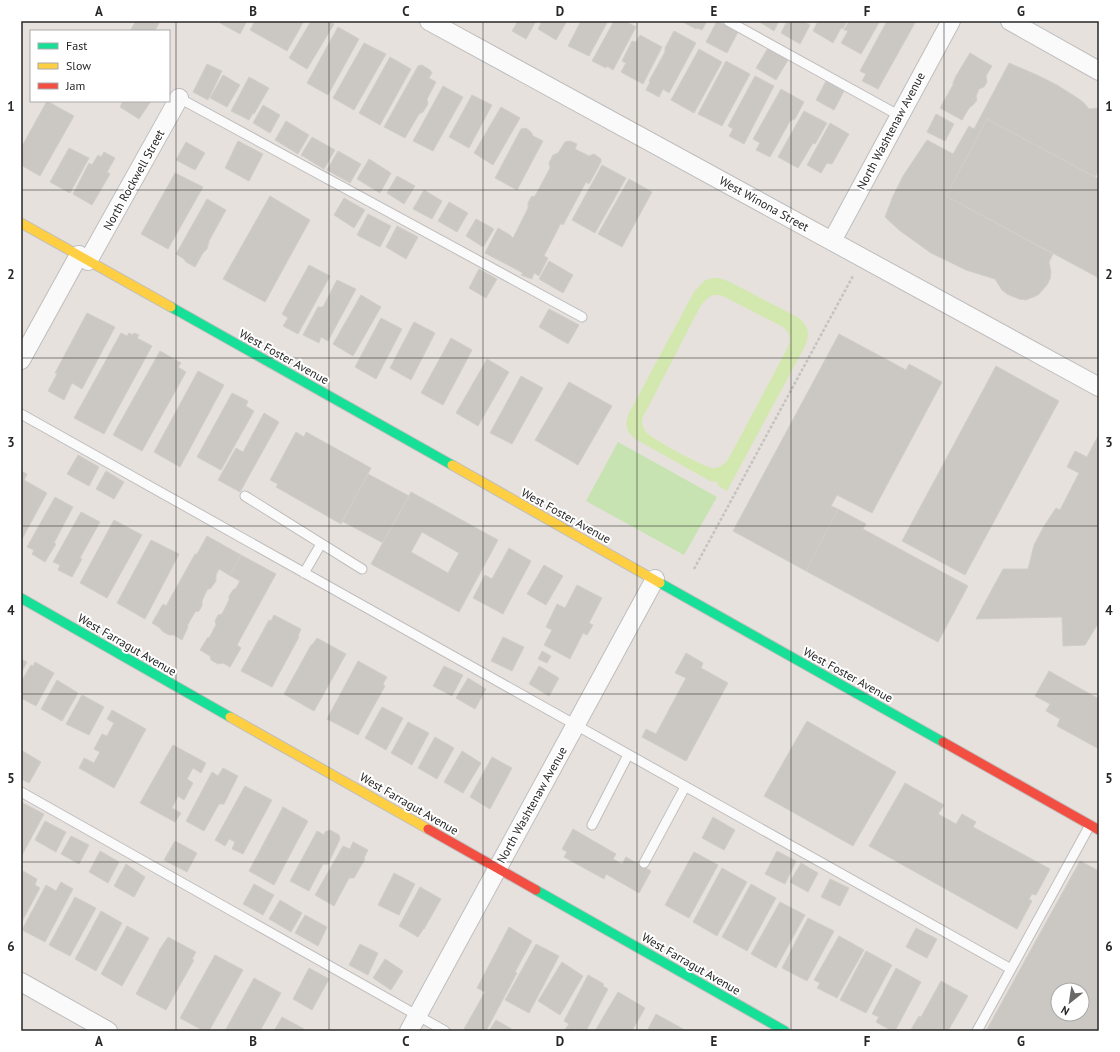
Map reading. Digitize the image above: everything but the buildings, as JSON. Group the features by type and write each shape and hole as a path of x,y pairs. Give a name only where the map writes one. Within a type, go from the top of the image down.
{"main road":[{"name":"West Foster Avenue","path":"21,223 1099,830"},
{"name":"West Farragut Avenue","path":"21,598 785,1031"}],"street":[{"name":"West Winona Street","path":"429,21 1099,387"},
{"name":"North Washtenaw Avenue","path":"832,241 951,21"},
{"path":"1010,21 1099,71"},
{"name":"North Rockwell Street","path":"21,360 84,258 179,98"},
{"name":"North Washtenaw Avenue","path":"409,1031 655,579"},
{"path":"21,982 108,1031"}],"lane":[{"path":"728,21 900,116"},
{"path":"179,98 582,317"},
{"path":"21,414 1011,969"},
{"path":"245,496 362,569"},
{"path":"304,573 321,544"},
{"path":"592,825 628,755"},
{"path":"644,862 685,787"},
{"path":"21,792 445,1031"},
{"path":"977,1031 1090,824"}],"path":[{"path":"694,569 854,275"}],"green space":[{"path":"712,278 719,278 728,281 799,318 807,328 808,332 804,348 727,491 717,485 718,481 710,481 637,440 630,434 626,425 629,413 694,292 704,281","holes":["720,295 783,327 788,332 790,338 786,351 730,456 721,466 713,468 690,459 652,437 644,428 642,419 701,305 709,297"]},
{"path":"618,442 717,497 684,555 586,501"}],"traffic: fast":[{"path":"171,307 452,465"},
{"path":"660,583 943,742"},
{"path":"21,598 230,717"},
{"path":"536,890 785,1031"}],"traffic: slow":[{"path":"21,223 171,307"},
{"path":"452,465 660,583"},
{"path":"230,717 428,829"}],"traffic: jam":[{"path":"943,742 1099,830"},
{"path":"428,829 536,890"}]}
